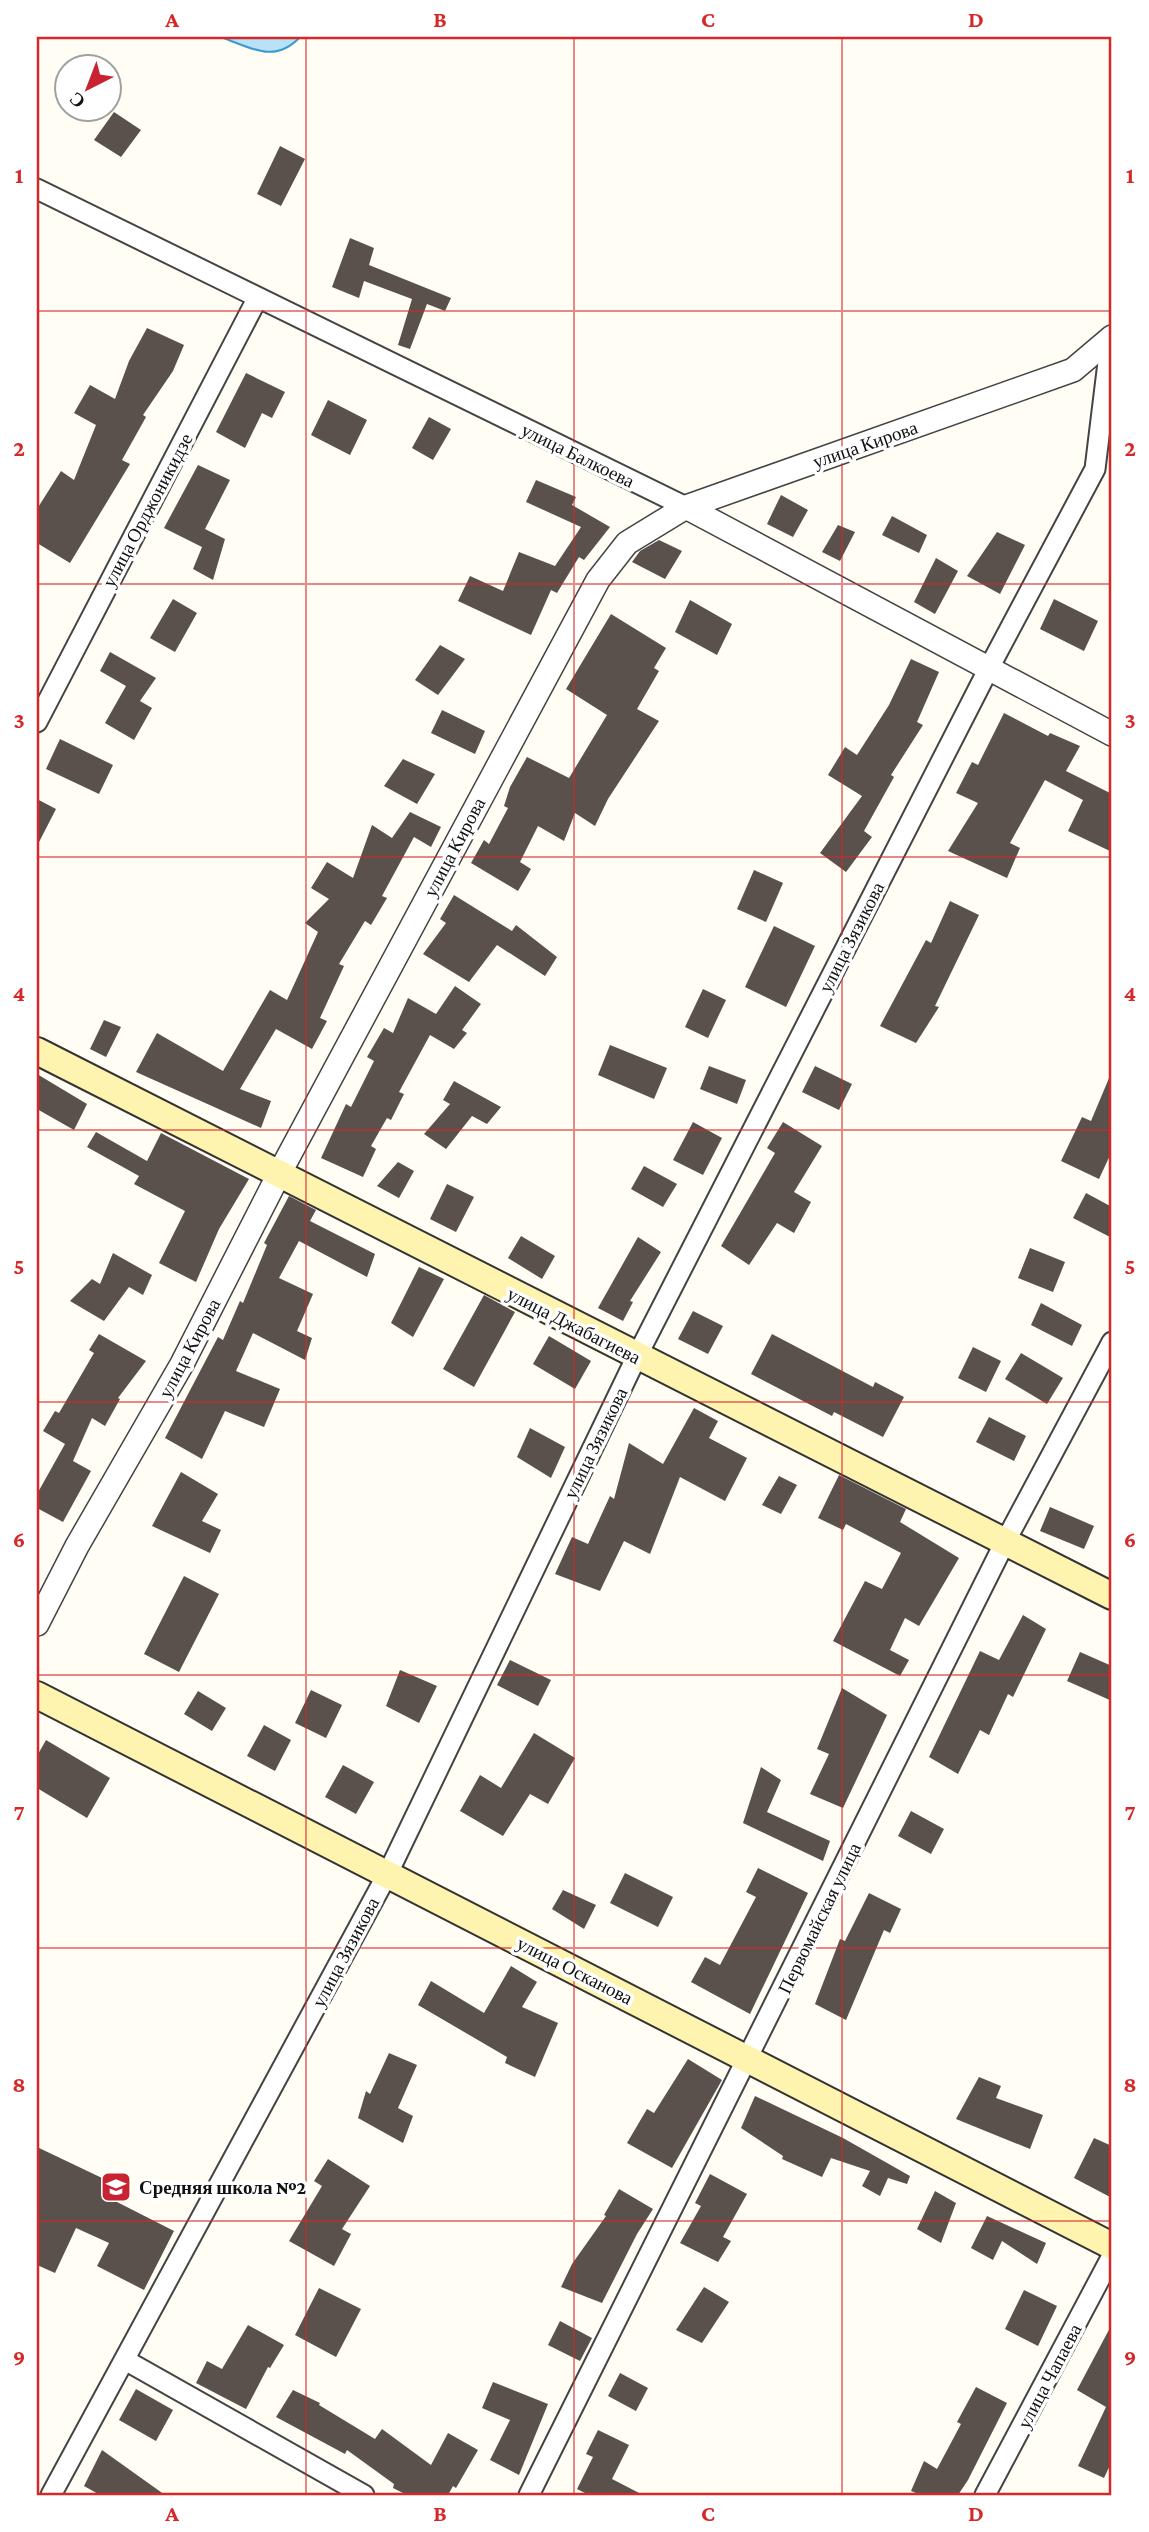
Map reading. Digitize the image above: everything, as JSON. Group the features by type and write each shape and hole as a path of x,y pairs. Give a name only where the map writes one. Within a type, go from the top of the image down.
{"main road":[{"name":"улица Джабагиева","path":"37,1051 1112,1596"},
{"name":"улица Осканова","path":"37,1695 1112,2246"}],"street":[{"name":"улица Балкоева","path":"37,189 686,507 1112,734"},
{"name":"улица Орджоникидзе","path":"37,722 257,299"},
{"name":"улица Кирова","path":"37,1624 77,1546 182,1364 279,1174 598,580 627,543 686,507 1073,370 1112,337"},
{"name":"улица Зязикова","path":"51,2495 388,1873 637,1356 989,668 1095,469 1112,337"},
{"name":"Первомайская улица","path":"529,2495 749,2059 1004,1542 1112,1342"},
{"name":"улица Чапаева","path":"985,2495 1112,2256"},
{"path":"125,2360 364,2495"}],"water":[{"path":"221,37 300,37 291,45 272,52 253,49"}],"building":[{"path":"122,117 141,130 121,157 94,140 107,122 122,122"},
{"path":"280,146 305,159 281,206 257,194"},
{"path":"350,238 374,248 369,265 451,298 445,311 427,304 410,349 398,345 412,299 364,281 359,298 332,287"},
{"path":"147,328 184,345 173,371 143,415 146,417 122,460 130,464 70,563 37,543 37,509 61,471 74,480 96,425 74,413 90,385 115,399 129,361"},
{"path":"246,373 285,392 272,418 262,413 245,448 216,432"},
{"path":"328,400 367,420 350,455 311,435"},
{"path":"429,417 451,429 433,460 412,448"},
{"path":"198,465 230,480 205,529 225,539 213,580 193,569 202,547 164,528"},
{"path":"536,480 576,497 572,505 610,527 584,560 579,557 557,593 551,590 531,635 458,601 470,576 503,591 519,552 555,566 581,527 526,502"},
{"path":"781,495 808,510 793,537 767,524"},
{"path":"892,516 927,535 919,553 882,535"},
{"path":"838,525 855,532 840,561 822,552"},
{"path":"997,532 1025,545 1000,594 967,576"},
{"path":"659,540 682,551 665,579 632,562 640,551"},
{"path":"936,558 958,571 935,614 914,602"},
{"path":"173,599 197,613 175,652 150,638"},
{"path":"1054,599 1098,621 1084,651 1040,629"},
{"path":"690,600 732,624 717,655 675,632"},
{"path":"611,614 666,648 654,668 659,671 637,709 659,721 608,799 595,826 575,813 564,841 538,826 520,862 531,869 518,891 471,863 484,840 489,844 508,808 504,806 510,787 527,757 569,778 607,715 566,689"},
{"path":"440,645 465,659 438,695 415,680"},
{"path":"110,652 156,678 140,701 152,708 134,740 105,723 126,686 100,671"},
{"path":"911,659 939,672 917,722 923,725 891,775 894,777 864,831 872,837 846,872 820,853 862,796 828,775 845,747 857,755 889,705"},
{"path":"442,710 485,731 475,754 431,733"},
{"path":"1004,713 1048,736 1050,733 1080,746 1066,771 1112,794 1112,852 1068,831 1083,800 1045,780 1010,843 1020,848 1007,878 948,851 978,803 956,793 972,762 978,765"},
{"path":"60,739 113,765 99,794 46,769"},
{"path":"403,759 435,774 417,804 384,786"},
{"path":"37,799 56,809 37,846"},
{"path":"410,812 441,827 431,847 414,837 382,896 387,898 371,925 365,921 339,964 344,966 320,1018 327,1021 312,1049 276,1029 240,1089 271,1101 261,1128 136,1072 157,1033 223,1071 270,990 287,1000 318,932 305,923 329,899 311,888 327,862 353,878 372,825 392,838"},
{"path":"754,870 783,883 766,922 737,909"},
{"path":"454,895 512,931 516,925 557,957 545,976 497,945 469,982 423,954 446,923 440,919"},
{"path":"950,901 979,915 935,1006 939,1007 916,1043 880,1026 926,940 931,943"},
{"path":"774,926 815,946 786,1007 745,987"},
{"path":"455,986 481,1004 462,1030 467,1033 454,1049 430,1035 399,1092 404,1094 391,1120 387,1118 371,1146 376,1149 363,1177 321,1158 346,1104 351,1107 374,1061 367,1057 384,1028 393,1033 408,998 436,1014"},
{"path":"703,989 726,1000 708,1038 685,1027"},
{"path":"104,1020 121,1027 106,1057 90,1049"},
{"path":"610,1045 667,1068 654,1099 598,1075"},
{"path":"709,1066 746,1080 737,1104 700,1089"},
{"path":"815,1066 852,1084 839,1110 802,1092"},
{"path":"1112,1071 1112,1151 1099,1179 1061,1161 1082,1117 1091,1121"},
{"path":"37,1074 87,1104 74,1130 37,1109"},
{"path":"454,1081 501,1107 487,1124 472,1116 446,1149 424,1134 450,1104 443,1100"},
{"path":"693,1122 722,1138 703,1175 673,1160"},
{"path":"783,1122 822,1146 794,1192 811,1202 794,1233 777,1223 749,1265 721,1246 775,1153 767,1148"},
{"path":"96,1132 147,1161 161,1133 249,1179 219,1229 196,1282 159,1263 185,1211 134,1184 139,1176 87,1147"},
{"path":"398,1162 414,1171 399,1198 377,1186"},
{"path":"644,1166 677,1184 663,1207 631,1189"},
{"path":"447,1184 474,1197 456,1232 430,1219"},
{"path":"1086,1193 1112,1207 1112,1238 1073,1218"},
{"path":"289,1196 316,1210 310,1221 375,1254 367,1277 299,1241 279,1278 313,1294 297,1331 312,1338 305,1360 253,1333 236,1371 280,1389 264,1427 225,1411 202,1459 165,1438 218,1337 223,1340 240,1301 243,1303 267,1245 264,1243"},
{"path":"521,1236 555,1256 542,1279 508,1258"},
{"path":"638,1237 661,1252 630,1301 633,1302 623,1321 598,1308"},
{"path":"1030,1248 1065,1262 1053,1292 1018,1278"},
{"path":"113,1253 152,1275 143,1295 129,1287 104,1321 70,1301 92,1279 100,1284"},
{"path":"419,1267 444,1279 413,1337 391,1323"},
{"path":"484,1295 515,1312 474,1387 443,1369"},
{"path":"1041,1303 1082,1325 1072,1346 1031,1325"},
{"path":"693,1311 723,1326 708,1354 678,1339"},
{"path":"99,1334 146,1361 118,1398 120,1399 105,1426 92,1418 73,1461 91,1471 63,1522 37,1508 37,1494 65,1444 43,1431 55,1411 59,1413 94,1353 89,1350"},
{"path":"772,1334 873,1387 875,1382 904,1397 883,1437 834,1412 832,1416 751,1374"},
{"path":"549,1336 591,1361 575,1389 533,1364"},
{"path":"973,1347 1001,1361 986,1392 958,1378"},
{"path":"1021,1353 1063,1378 1047,1404 1005,1379"},
{"path":"694,1408 718,1421 709,1438 747,1458 725,1501 680,1477 650,1554 624,1541 600,1591 555,1574 572,1537 588,1544 610,1496 614,1499 629,1443 663,1464"},
{"path":"989,1417 1026,1436 1014,1461 976,1442"},
{"path":"530,1428 565,1447 551,1478 517,1457"},
{"path":"181,1472 218,1494 202,1521 221,1530 210,1553 152,1526"},
{"path":"839,1475 906,1509 900,1522 959,1558 919,1626 905,1618 890,1650 909,1660 900,1676 833,1641 865,1581 882,1589 901,1553 846,1524 843,1530 818,1518"},
{"path":"779,1476 797,1485 781,1514 762,1505"},
{"path":"1050,1507 1094,1526 1084,1549 1040,1531"},
{"path":"184,1576 219,1594 179,1672 144,1654"},
{"path":"1023,1615 1046,1629 1013,1697 1008,1694 989,1735 980,1730 958,1774 929,1757 980,1651 999,1660"},
{"path":"1080,1652 1112,1666 1112,1701 1067,1681"},
{"path":"510,1660 551,1680 538,1706 497,1685"},
{"path":"400,1670 437,1686 419,1723 386,1706"},
{"path":"842,1688 887,1715 843,1808 810,1794 829,1754 817,1749"},
{"path":"311,1690 342,1705 326,1738 295,1723"},
{"path":"198,1691 226,1708 212,1731 184,1714"},
{"path":"264,1725 291,1740 275,1771 247,1756"},
{"path":"534,1733 575,1758 548,1804 530,1794 503,1836 460,1811 480,1775 501,1788"},
{"path":"46,1740 110,1778 87,1818 37,1788 37,1756"},
{"path":"343,1765 374,1782 356,1814 325,1797"},
{"path":"761,1767 781,1780 767,1812 830,1841 823,1861 743,1823"},
{"path":"911,1811 944,1829 931,1854 898,1836"},
{"path":"758,1868 808,1893 750,2014 691,1982 705,1957 720,1965 756,1897 746,1892"},
{"path":"625,1873 673,1897 658,1927 610,1903"},
{"path":"563,1890 596,1905 584,1929 552,1909"},
{"path":"869,1893 901,1909 890,1933 884,1930 846,2020 815,2004 840,1939 845,1941"},
{"path":"511,1966 537,1982 522,2007 558,2023 535,2077 505,2063 507,2057 418,2005 431,1981 484,2013"},
{"path":"389,2053 417,2065 398,2108 413,2116 403,2143 358,2118 366,2091 370,2094"},
{"path":"688,2059 722,2080 672,2168 627,2143 647,2109 654,2113"},
{"path":"979,2077 1001,2086 996,2098 1043,2115 1030,2149 956,2119"},
{"path":"755,2096 843,2138 910,2176 907,2184 888,2178 880,2196 862,2186 870,2171 831,2158 822,2177 782,2159 783,2156 741,2128"},
{"path":"1094,2138 1112,2146 1112,2198 1074,2178"},
{"path":"37,2147 123,2188 117,2202 174,2231 144,2290 97,2266 109,2243 76,2228 55,2273 37,2265"},
{"path":"328,2159 370,2186 342,2229 351,2234 334,2266 289,2241 322,2186 314,2181"},
{"path":"710,2174 747,2194 723,2237 731,2241 718,2262 680,2243 701,2206 695,2203"},
{"path":"619,2189 653,2209 637,2234 602,2303 561,2287 572,2264 606,2216 604,2215"},
{"path":"935,2191 956,2203 941,2243 917,2229"},
{"path":"987,2216 1046,2243 1037,2264 1002,2241 993,2260 971,2248"},
{"path":"704,2287 729,2302 702,2343 676,2330"},
{"path":"319,2288 361,2309 336,2357 295,2335"},
{"path":"1024,2290 1057,2306 1038,2346 1005,2329"},
{"path":"560,2321 592,2338 580,2361 548,2345"},
{"path":"1112,2324 1112,2461 1104,2478 1078,2466 1106,2407 1077,2390"},
{"path":"248,2325 284,2345 270,2368 268,2367 246,2409 196,2383 207,2361 222,2369"},
{"path":"620,2373 648,2388 636,2411 608,2396"},
{"path":"493,2382 548,2404 519,2475 490,2460 510,2420 482,2408"},
{"path":"976,2387 1007,2403 968,2480 958,2495 921,2495 911,2491 924,2461 937,2469 961,2424 957,2422"},
{"path":"136,2389 173,2410 156,2441 119,2420"},
{"path":"293,2390 320,2403 319,2405 375,2439 382,2429 431,2465 448,2433 478,2450 456,2488 453,2486 448,2495 407,2495 393,2488 394,2484 347,2450 345,2454 276,2417"},
{"path":"598,2430 629,2445 612,2479 643,2495 589,2495 577,2489 593,2457 586,2454"},
{"path":"102,2450 165,2495 100,2495 84,2486"}],"place":[{"name":"Средняя школа №2","path":"116,2187"}]}
